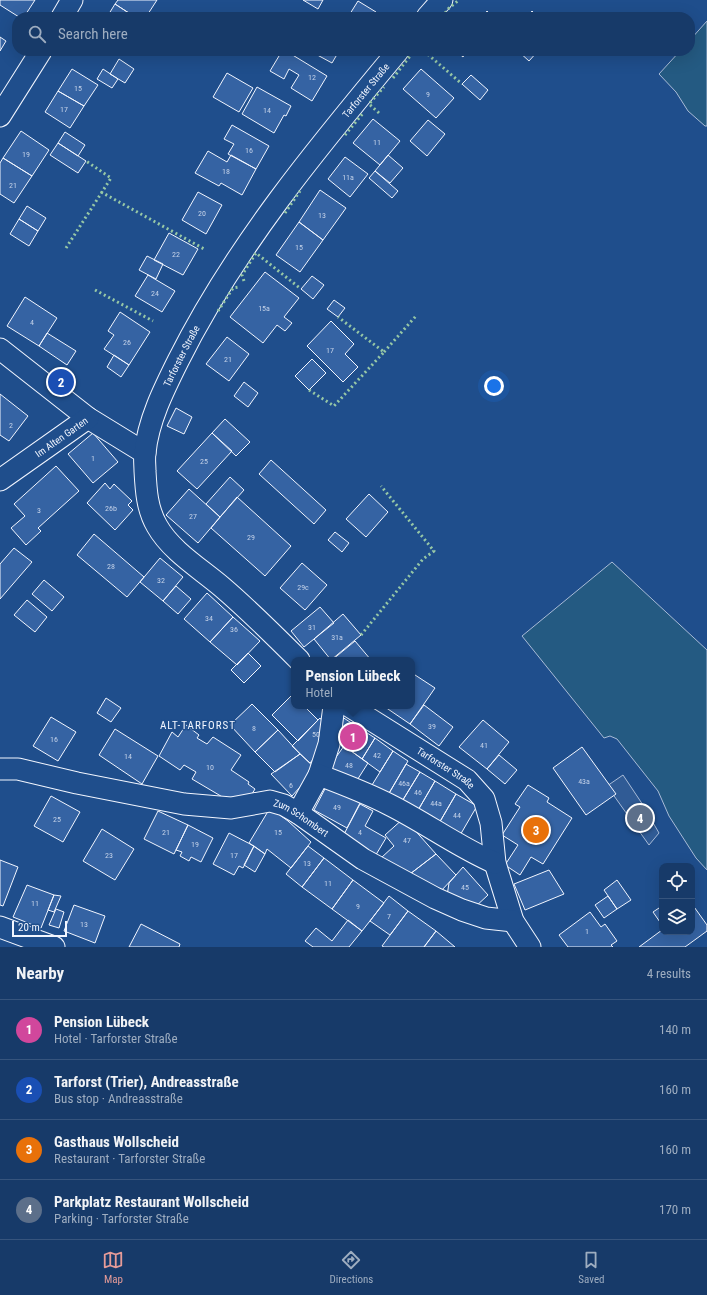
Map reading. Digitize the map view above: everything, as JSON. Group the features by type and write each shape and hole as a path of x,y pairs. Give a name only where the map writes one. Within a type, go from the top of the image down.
{"street":[{"path":"65,12 72,0"},
{"path":"431,12 442,0"},
{"path":"0,116 37,56"},
{"name":"Tarforster Straße","path":"296,657 244,606 176,549 164,537 156,525 149,508 146,490 145,453 156,408 172,373 190,338 258,227 333,128 394,56"},
{"path":"0,349 88,418"},
{"name":"Im Alten Garten","path":"0,480 88,418 145,453"},
{"path":"298,812 319,775 329,744 334,709"},
{"name":"Tarforster Straße","path":"354,709 467,780 476,788 484,799 488,810 491,823 494,863 522,934"},
{"name":"Zum Schombert","path":"0,769 18,769 184,804 231,808 270,801 284,805 298,812 363,859 435,898 522,934"},
{"path":"319,775 356,789 391,805 477,855 494,863"},
{"path":"0,927 54,947"}],"shaded area":[{"path":"707,21 707,126 705,126 688,111 676,92 659,74 675,56 695,56 695,34"},
{"path":"612,562 707,650 707,870 696,858 669,816 658,791 617,739 610,736 604,738 522,636"},
{"path":"623,775 659,833 649,845 607,786"}],"building":[{"path":"0,0 35,0 27,12 12,13 0,5"},
{"path":"118,0 157,0 149,12 127,12 115,4"},
{"path":"303,0 323,0 318,9"},
{"path":"358,1 376,12 351,12"},
{"path":"115,4 127,12 110,12"},
{"path":"0,37 6,41 0,51"},
{"path":"279,56 294,56 327,76 312,101 291,88 299,75 289,69 284,79 270,71"},
{"path":"319,56 336,56 332,63"},
{"path":"524,56 534,56 529,61"},
{"path":"119,59 134,69 125,83 110,74"},
{"path":"72,69 98,85 84,106 58,91"},
{"path":"103,69 118,79 112,88 97,79"},
{"path":"421,69 454,98 436,118 403,89"},
{"path":"227,73 253,88 239,112 213,97"},
{"path":"471,75 488,90 480,100 462,84"},
{"path":"257,87 291,106 274,133 242,114"},
{"path":"58,91 84,106 70,128 45,112"},
{"path":"373,119 400,141 380,165 353,143"},
{"path":"428,120 445,134 427,156 410,141"},
{"path":"232,125 269,146 256,169 228,154 234,144 224,139"},
{"path":"21,131 49,150 32,176 3,158"},
{"path":"65,132 85,145 78,156 58,143"},
{"path":"58,143 86,161 78,173 50,155"},
{"path":"208,151 227,162 231,155 256,169 242,195 221,183 219,186 195,173"},
{"path":"388,155 403,168 390,183 375,171"},
{"path":"345,157 368,174 350,197 328,179"},
{"path":"3,158 32,176 14,203 0,194 0,163"},
{"path":"375,171 398,191 392,198 369,178"},
{"path":"320,190 346,208 323,240 299,222"},
{"path":"198,192 222,205 206,234 182,220"},
{"path":"27,206 46,218 38,231 19,219"},
{"path":"19,219 38,231 29,246 10,234"},
{"path":"299,222 323,240 300,272 276,255"},
{"path":"169,233 198,249 183,275 154,260"},
{"path":"147,256 163,264 156,279 139,270"},
{"path":"265,272 299,298 284,317 292,323 285,331 277,325 263,343 230,317"},
{"path":"148,275 175,291 162,312 135,296"},
{"path":"312,276 324,285 313,299 301,289"},
{"path":"25,297 57,318 39,346 7,326"},
{"path":"334,300 345,308 338,317 327,309"},
{"path":"120,312 150,332 129,365 104,349 114,335 108,331"},
{"path":"331,321 354,344 345,354 358,367 343,382 307,346"},
{"path":"47,333 76,351 67,365 39,346"},
{"path":"227,337 249,354 229,381 206,364"},
{"path":"114,355 129,365 121,377 107,367"},
{"path":"312,359 326,373 309,390 295,376"},
{"path":"244,382 258,393 248,407 234,396"},
{"path":"0,394 28,416 9,441 0,435"},
{"path":"176,408 192,417 184,434 167,426"},
{"path":"225,419 250,442 236,456 212,433"},
{"path":"93,433 118,462 93,483 68,454"},
{"path":"212,433 232,451 197,489 177,471"},
{"path":"271,460 326,510 314,524 259,474"},
{"path":"56,466 79,491 38,528 41,531 26,545 11,528 25,516 14,504"},
{"path":"230,477 244,490 220,517 206,504"},
{"path":"105,483 110,489 114,484 132,501 128,505 133,510 115,530 87,503"},
{"path":"189,489 220,517 198,543 166,515"},
{"path":"369,494 388,512 366,537 346,519"},
{"path":"237,497 291,546 265,576 211,528"},
{"path":"335,532 349,543 342,552 328,540"},
{"path":"94,534 144,577 127,597 77,555"},
{"path":"14,548 32,562 0,599 0,564"},
{"path":"160,558 183,577 163,601 140,582"},
{"path":"302,563 327,585 305,610 280,588"},
{"path":"44,580 64,597 52,611 32,594"},
{"path":"176,586 191,599 178,614 163,601"},
{"path":"207,593 233,617 210,642 184,619"},
{"path":"27,600 47,617 35,632 14,615"},
{"path":"320,607 334,623 304,647 291,631"},
{"path":"343,614 361,635 335,657 329,657 314,639"},
{"path":"233,617 260,641 237,665 210,642"},
{"path":"355,641 368,657 336,657"},
{"path":"248,653 261,666 244,683 231,670"},
{"path":"415,675 435,688 410,724 388,709 415,709"},
{"path":"291,696 291,709 307,709 318,720 298,741 272,715"},
{"path":"106,698 121,708 111,722 97,713"},
{"path":"252,704 278,730 255,752 230,725"},
{"path":"424,705 453,727 439,746 410,724"},
{"path":"339,715 375,738 362,759 335,739"},
{"path":"51,717 76,732 58,761 33,746"},
{"path":"320,718 328,728 325,745 310,763 292,746"},
{"path":"483,720 509,742 487,769 459,747"},
{"path":"186,725 199,735 197,738 207,744 213,737 241,755 231,770 249,782 248,784 255,789 247,802 236,805 192,779 196,772 184,765 180,770 159,756 172,732 178,737"},
{"path":"115,729 158,756 142,784 99,755"},
{"path":"278,730 300,754 275,772 255,752"},
{"path":"375,738 393,751 380,772 362,759"},
{"path":"344,746 368,763 354,785 329,767"},
{"path":"582,747 616,794 586,815 553,768"},
{"path":"393,751 408,761 388,795 372,785"},
{"path":"300,754 316,769 292,796 271,774"},
{"path":"499,755 517,770 505,784 487,769"},
{"path":"406,764 420,772 401,803 388,795"},
{"path":"420,772 435,781 417,812 401,803"},
{"path":"435,781 456,794 438,825 417,812"},
{"path":"327,785 360,803 347,828 314,810"},
{"path":"528,785 549,798 547,802 572,818 543,864 531,857 520,875 505,865 518,845 502,835 520,807 515,804"},
{"path":"456,794 477,806 459,837 438,825"},
{"path":"51,796 80,812 63,842 34,826"},
{"path":"360,804 373,811 365,826 386,838 374,858 343,836"},
{"path":"270,808 288,821 311,842 291,868 267,849 265,854 249,843"},
{"path":"158,811 188,825 174,854 144,839"},
{"path":"404,818 436,854 410,874 381,858 394,846 385,835"},
{"path":"188,825 213,838 201,862 191,857 189,861 180,856 182,852 176,850"},
{"path":"102,829 134,849 115,880 83,861"},
{"path":"229,833 254,846 243,868 239,866 234,875 213,864"},
{"path":"254,846 265,854 255,872 244,865"},
{"path":"308,846 324,858 302,887 286,874"},
{"path":"436,854 456,875 440,892 410,874"},
{"path":"324,858 353,880 332,909 302,887"},
{"path":"0,860 18,867 3,906 0,905"},
{"path":"463,867 488,895 474,908 447,896 449,883"},
{"path":"549,870 564,894 525,910 514,884"},
{"path":"353,880 384,903 362,931 332,909"},
{"path":"617,880 631,900 617,909 604,890"},
{"path":"27,885 54,895 41,928 13,917"},
{"path":"54,895 61,896 54,912 48,910"},
{"path":"389,896 408,911 390,935 370,921"},
{"path":"608,896 617,909 604,918 595,905"},
{"path":"74,905 105,916 95,943 64,931"},
{"path":"659,908 659,921 653,912"},
{"path":"695,908 707,925 707,931 685,947 639,947 659,932 659,935 695,935"},
{"path":"56,909 64,912 59,928 49,925"},
{"path":"408,911 436,931 424,947 382,946"},
{"path":"590,912 601,927 605,924 617,941 611,945 613,947 568,947 559,935"},
{"path":"348,920 362,931 349,947 313,947 305,941 316,928 332,941"},
{"path":"141,924 180,944 179,947 129,947"},
{"path":"436,931 455,947 424,947"}],"hedge":[{"path":"446,12 459,0"},
{"path":"393,78 410,56"},
{"path":"430,56 462,84"},
{"path":"379,113 369,104 384,87"},
{"path":"345,135 364,112"},
{"path":"66,248 111,178 86,161"},
{"path":"285,213 300,191"},
{"path":"101,192 206,250"},
{"path":"244,281 242,275 256,253 301,289"},
{"path":"218,311 233,288 239,287"},
{"path":"95,290 153,321"},
{"path":"384,352 416,316"},
{"path":"309,390 334,406 384,352 338,317"},
{"path":"361,635 423,559 434,551 381,486"}],"place":[{"name":"Tarforst (Trier), Andreasstraße","path":"61,382"},
{"name":"Pension Lübeck","path":"353,737"},
{"name":"Parkplatz Restaurant Wollscheid","path":"640,818"},
{"name":"Gasthaus Wollscheid","path":"536,830"}],"district":[{"name":"ALT-TARFORST","path":"198,725"}]}
